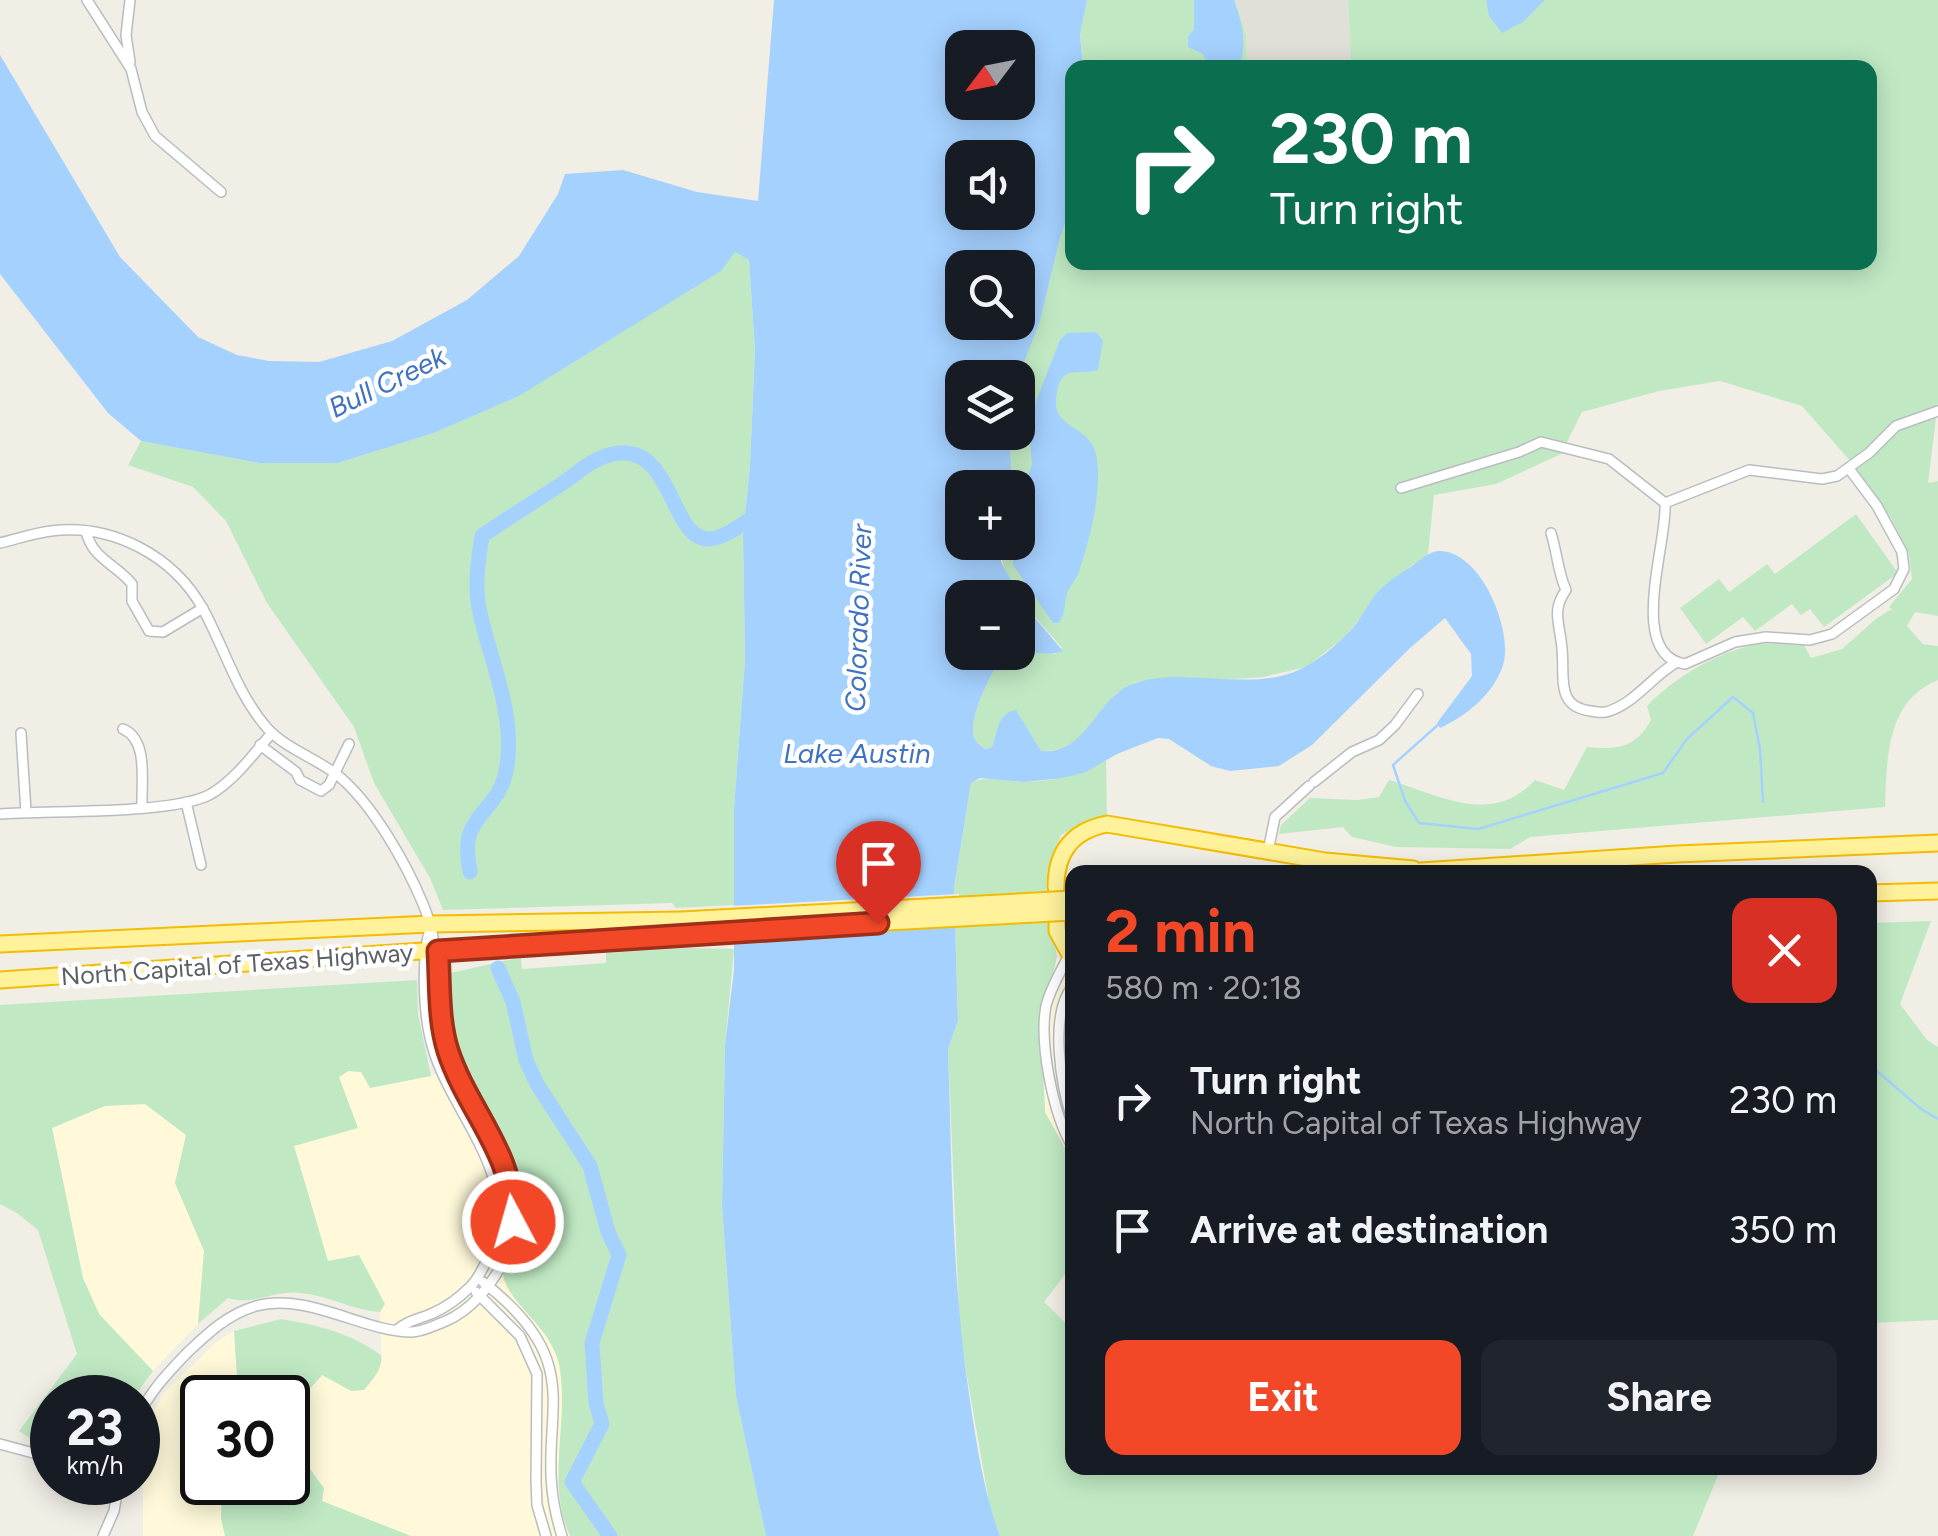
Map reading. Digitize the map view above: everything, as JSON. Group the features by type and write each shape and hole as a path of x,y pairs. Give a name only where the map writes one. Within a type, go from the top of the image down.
{"highway":[{"path":"1056,887 1056,866 1073,839 1081,832 1107,824 1325,861 1371,865"},
{"path":"1506,865 1938,844"},
{"path":"1877,893 1938,891"},
{"name":"North Capital of Texas Highway","path":"0,980 431,952 682,926 1065,899"},
{"name":"North Capital of Texas Highway","path":"0,944 430,924 682,926 1065,912"},
{"path":"1056,924 1065,943"}],"street":[{"path":"87,0 131,69"},
{"path":"130,0 126,35 142,112 156,136 221,192"},
{"path":"1665,503 1749,470 1822,479 1850,470 1896,426 1938,411"},
{"path":"1401,488 1541,442 1610,459 1665,503"},
{"path":"1665,503 1653,608 1659,648 1685,664 1736,642 1766,637 1810,640 1832,634 1894,589 1904,569 1902,552 1877,506 1850,470"},
{"path":"0,542 53,530 86,531 120,538 170,566 202,608 237,683 272,732 334,772 364,802 405,869 430,924 434,1050 487,1157 496,1180 500,1215 494,1243 474,1282 451,1304 398,1328"},
{"path":"86,531 88,544 96,555 132,584 132,601 149,631 162,632 202,608"},
{"path":"1551,533 1559,559 1559,579 1566,590 1556,609 1564,694 1569,703 1581,710 1603,713 1624,704 1658,673 1677,662"},
{"path":"1268,851 1275,817 1352,752 1379,740 1418,694"},
{"path":"123,728 130,731 140,746 142,807"},
{"path":"0,814 142,807 201,798 221,786 272,732"},
{"path":"22,733 26,812"},
{"path":"260,746 296,772 300,780 322,791 329,786 349,744"},
{"path":"186,802 200,865"},
{"path":"160,1381 228,1318 255,1306 292,1304 406,1332 455,1316 480,1296 503,1263 513,1222 510,1178 448,1050 431,952"},
{"path":"1065,967 1050,996 1045,1017 1050,1091 1065,1131"},
{"path":"1065,998 1060,1028 1065,1091"},
{"path":"487,1157 500,1151"},
{"path":"474,1282 487,1285 527,1321 550,1366 555,1411 550,1489 562,1536"},
{"path":"474,1282 480,1296 520,1336 538,1374 536,1480 546,1536"},
{"path":"0,1444 30,1452"},
{"path":"103,1536 115,1505"}],"shaded area":[{"path":"1235,0 1348,0 1351,60 1247,60 1246,35"},
{"path":"1057,957 1065,962 1065,1148 1045,1112 1041,1022"},
{"path":"461,1065 520,1177 523,1189 512,1263 503,1273 550,1338 559,1362 564,1404 557,1487 570,1536 411,1536 322,1501 324,1488 310,1470 310,1389 323,1375 382,1362 380,1312 385,1303 328,1261 294,1146 357,1128 339,1077 349,1071 361,1072 371,1087 431,1076"},
{"path":"145,1104 186,1135 175,1183 204,1250 198,1324 153,1371 99,1314 83,1278 52,1127 105,1106"},
{"path":"234,1331 237,1375 182,1375 216,1342"},
{"path":"180,1377 180,1505 221,1505 225,1536 143,1536 143,1505 160,1505 163,1394"}],"green space":[{"path":"1087,0 1235,0 1246,35 1247,60 1082,60 1080,34"},
{"path":"1348,0 1938,0 1938,402 1928,483 1938,481 1938,616 1915,612 1907,626 1923,644 1938,646 1938,680 1921,689 1899,716 1889,751 1885,807 1530,837 1510,849 1396,847 1352,837 1343,827 1279,834 1281,825 1310,798 1379,797 1389,780 1446,799 1483,805 1518,794 1535,780 1564,790 1587,747 1608,748 1632,742 1651,720 1647,706 1694,669 1756,644 1804,645 1811,658 1842,649 1892,609 1889,607 1912,579 1909,554 1891,518 1852,463 1802,406 1720,381 1659,391 1582,412 1561,454 1496,484 1434,495 1428,554 1385,585 1346,636 1306,667 1263,677 1135,682 1115,694 1071,747 1041,752 1004,715 992,747 987,749 976,741 973,729 977,707 995,670 1035,670 1035,651 1056,654 1062,648 1035,616 1035,580 1010,580 1003,560 1035,560 1035,470 1011,470 1010,450 1035,450 1035,360 1023,360 1035,340 1065,224 1065,270 1877,270 1877,60 1351,60"},
{"path":"735,251 749,260 755,350 743,535 745,659 734,809 734,905 676,908 672,903 443,910 430,878 374,783 354,727 267,603 226,521 193,487 128,465 141,441 259,463 338,463 434,433 519,396"},
{"path":"1856,514 1898,573 1824,627 1810,609 1801,615 1792,604 1755,631 1743,617 1706,644 1680,608 1719,579 1729,592 1767,564 1775,574"},
{"path":"1106,760 1107,819 1091,819 1061,835 1046,885 1057,957 1041,1022 1045,1112 1065,1148 1065,1274 1044,1302 1065,1322 1065,1475 1718,1475 1693,1536 1000,1536 990,1508 960,1336 948,1049 958,1021 954,888 971,783 984,779 1049,780"},
{"path":"1931,921 1900,1004 1927,1040 1938,1047 1938,1320 1877,1323 1877,923"},
{"path":"734,949 725,1045 722,1206 736,1395 766,1536 570,1536 559,1494 559,1364 547,1338 511,1293 503,1273 512,1263 526,1268 531,1216 528,1191 523,1189 461,1065 449,973 521,958 522,969 606,963 606,953"},
{"path":"417,980 418,1014 431,1076 370,1088 361,1072 348,1071 339,1077 358,1128 294,1146 328,1261 359,1255 385,1304 380,1312 291,1293 246,1300 228,1298 198,1324 204,1251 175,1183 186,1135 145,1104 105,1106 52,1128 83,1278 99,1314 153,1371 150,1375 61,1375 77,1354 38,1230 0,1204 0,1005"},
{"path":"281,1319 308,1324 369,1347 381,1355 380,1365 364,1390 351,1391 322,1375 310,1388 310,1375 237,1375 234,1331"},
{"path":"30,1416 30,1439 19,1431"},
{"path":"310,1469 324,1488 322,1501 411,1536 225,1536 221,1505 310,1505"}],"water":[{"name":"Lake Austin","path":"774,0 1087,0 1080,35 1082,60 1065,60 1065,224 1035,334 1035,250 945,250 945,340 1033,340 1025,360 945,360 945,450 1010,450 1011,470 945,470 945,560 1001,560 1011,580 945,580 945,670 995,670 974,719 978,743 986,749 992,747 1002,719 1016,710 1041,751 1057,750 1081,735 1121,690 1155,678 1245,680 1289,674 1331,648 1353,627 1384,586 1438,551 1454,554 1468,563 1491,595 1499,614 1505,651 1499,676 1469,710 1440,728 1437,723 1472,676 1471,654 1445,618 1312,745 1279,766 1230,771 1211,766 1169,739 1158,738 1117,754 1086,772 1063,778 1025,782 980,778 971,783 954,888 958,1021 948,1049 952,1182 964,1357 982,1470 1000,1536 766,1536 736,1396 722,1206 725,1045 734,970 734,809 745,659 743,535 755,350 749,260 735,252 721,271 519,396 434,433 338,463 259,463 141,441 108,413 0,274 0,55 120,257 198,337 237,355 269,361 319,362 392,341 467,300 519,256 558,194 565,174 623,170 697,192 758,201"},
{"path":"1194,0 1234,0 1241,25 1241,60 1205,60 1203,54 1188,47 1188,37 1194,29"},
{"path":"1486,0 1545,0 1523,22 1502,33 1489,16"},
{"path":"1096,332 1103,341 1098,370 1064,376 1056,401 1064,421 1093,446 1098,474 1095,510 1082,561 1061,619 1053,623 1035,597 1035,580 1023,580 1013,560 1035,560 1035,470 1030,470 1031,450 1035,450 1035,408 1060,340 1067,333"},
{"name":"Lake Austin","path":"1035,618 1063,651 1035,653"}],"pier":[{"path":"959,894 960,927 729,940 729,906"}],"waterway":[{"path":"470,872 470,833 501,788 509,747 505,708 478,603 482,536 591,463 613,454 633,454 648,462 660,476 686,525 697,535 716,538 758,514"},
{"path":"1440,723 1393,765 1405,801 1419,823 1478,829 1663,773 1687,739 1733,697 1753,713 1763,802"},
{"path":"498,968 513,1002 526,1060 590,1166 608,1232 619,1255 592,1343 596,1403 602,1424 572,1482 610,1536"},
{"path":"1877,1071 1938,1119"}],"route":[{"path":"513,1222 514,1201 502,1156 448,1050 442,1021 438,951 878,923"}],"water label":[{"name":"Bull Creek","path":"387,382"},
{"name":"Colorado River","path":"858,618"}]}
